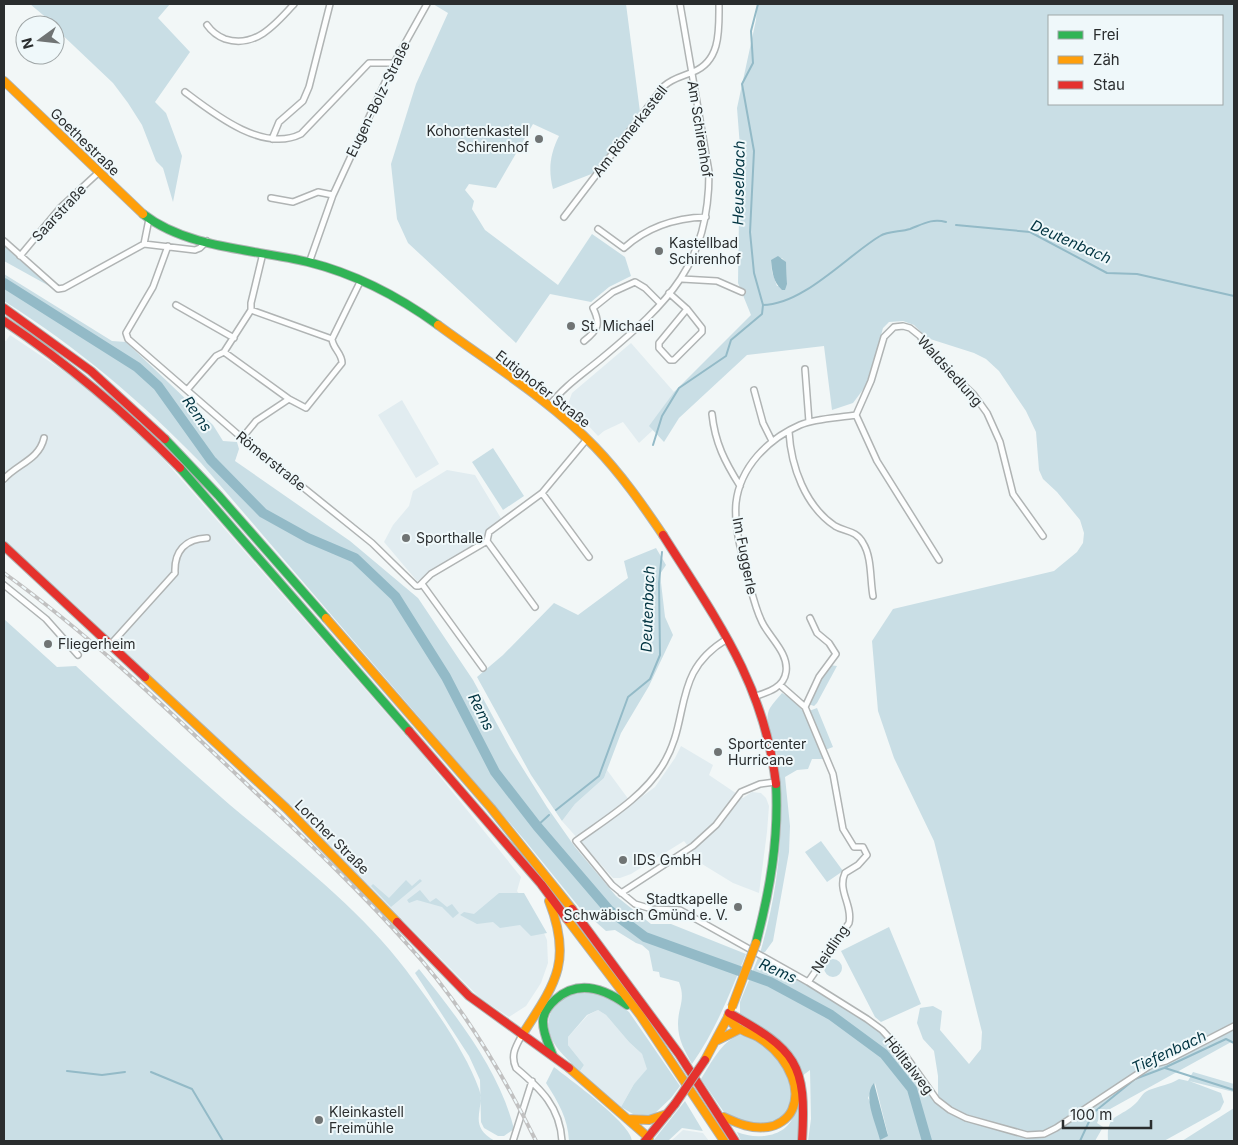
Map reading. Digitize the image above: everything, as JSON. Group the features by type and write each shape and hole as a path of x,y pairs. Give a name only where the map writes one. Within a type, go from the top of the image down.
{"main road":[{"name":"Goethestraße","path":"4,81 150,219"},
{"name":"Eutighofer Straße","path":"150,219 177,233 309,263 362,280 410,306 548,406 587,439 637,496 742,662 756,696 769,742 775,782 776,854 768,900 756,944 718,1040 675,1104 647,1139"},
{"path":"4,308 102,379 145,418 193,466 408,712 559,891 648,1009 735,1141"},
{"path":"4,321 34,340 93,385 140,426 179,466 541,884 640,1016 724,1141"},
{"name":"Lorcher Straße","path":"4,546 286,808 469,996 553,1056 628,1119 647,1139"},
{"path":"522,1035 553,987 561,958 559,926 541,884"},
{"path":"522,1035 531,1031 558,996 569,990 584,986 610,993 640,1016"},
{"path":"715,1108 738,1128 760,1135 772,1132 783,1125 793,1114 796,1106 794,1082 784,1060 764,1041 732,1024 730,1012"},
{"path":"730,1012 772,1037 792,1057 804,1090 802,1141"},
{"path":"544,1014 544,1036 553,1056"},
{"path":"718,1040 740,1029"},
{"path":"628,1119 649,1120 668,1113"}],"street":[{"path":"207,25 219,37 234,42 249,41 266,32 294,4"},
{"path":"272,139 279,122 303,101 309,87 330,4"},
{"name":"Eugen-Bolz-Straße","path":"309,263 333,195 394,63 427,4"},
{"name":"Am Schirenhof","path":"548,406 634,331 669,294 682,279 700,244 706,217 709,172 680,4"},
{"name":"Am Römerkastell","path":"564,216 664,86 673,78 704,67 713,56 717,46 719,4"},
{"path":"185,92 212,112 237,126 272,139 289,140 301,134 369,63 394,63"},
{"name":"Saarstraße","path":"20,256 60,208 99,172"},
{"path":"271,198 293,202 318,192 333,195"},
{"path":"598,230 624,248 645,233 665,224 688,218 706,217"},
{"path":"144,244 150,219"},
{"path":"4,241 58,289 64,288 144,244 195,250 200,248 206,241"},
{"name":"Römerstraße","path":"168,246 153,287 126,333 128,338 242,438 372,543 420,585 483,668"},
{"path":"188,390 216,356 224,352 251,310 263,253"},
{"path":"682,279 717,281 742,292"},
{"path":"224,352 306,408 342,363 342,357 333,345 332,339 362,280"},
{"path":"584,341 598,328 599,323 593,308 624,286 635,282 645,288 660,303"},
{"path":"669,294 687,309 702,328 702,332 674,360 670,360 659,348 659,343 687,309"},
{"path":"176,305 234,338"},
{"path":"251,310 332,339"},
{"name":"Waldsiedlung","path":"856,415 888,331 894,327 903,326 910,328 920,336 932,355 974,395 987,413 1000,442 1013,494 1043,536"},
{"path":"805,369 809,422"},
{"path":"754,390 763,423 772,441"},
{"path":"242,438 256,420 289,398"},
{"path":"712,414 714,435 723,459 740,486"},
{"path":"856,415 876,461 939,560"},
{"name":"Im Fuggerle","path":"780,685 786,674 786,662 762,623 743,559 736,504 740,486 754,459 772,441 809,422 856,415"},
{"path":"789,432 794,462 812,502 824,518 837,527 856,534 864,543 868,556 873,596"},
{"path":"4,479 13,470 26,464 41,448 44,438"},
{"path":"420,585 431,574 487,541 489,532 542,493 587,439"},
{"path":"542,493 588,557"},
{"path":"111,644 175,573 174,563 179,549 192,539 206,538"},
{"path":"487,541 535,606"},
{"path":"4,585 46,619 78,655"},
{"path":"756,696 780,685 805,707 819,677 836,654 829,643 818,633 810,618"},
{"name":"Hölltalweg","path":"727,638 703,658 691,673 683,696 676,734 662,767 644,789 576,841 601,872 621,893 635,904 644,907 680,910 808,982 882,1030 905,1055 937,1100 944,1105 966,1118 1027,1135 1044,1134 1056,1128 1152,1065 1166,1061 1234,1026"},
{"name":"Neidling","path":"805,707 833,774 843,829 854,847 863,847 867,855 858,865 845,873 842,880 842,888 851,915 844,932 808,982"},
{"path":"621,893 699,841 716,825 741,792 760,784 775,782"},
{"path":"522,1035 514,1050 516,1068 532,1081 551,1101 556,1111 562,1141"},
{"path":"513,1141 532,1081"}],"shaded area":[{"path":"30,4 170,4 158,18 190,52 155,102 166,113 182,156 173,202 163,168 156,161 142,125 128,103 113,83 65,37 65,15 43,15"},
{"path":"433,4 626,4 640,112 594,173 553,189 551,162 559,136 533,124 496,188 469,184 465,190 474,201 472,209 485,230 558,285 592,234 625,257 631,276 609,287 591,302 550,294 516,343 408,243 397,219 391,164 416,84 448,13"},
{"path":"757,4 1234,4 1234,1044 1233,1041 1101,1114 1097,1123 1103,1127 1095,1141 808,1141 811,1119 810,1070 802,1076 740,1014 740,1002 758,958 822,993 868,1023 897,1049 938,1098 938,1076 934,1051 923,1039 917,1023 920,1008 933,1006 942,1011 940,1030 969,1064 981,1049 982,1032 934,841 894,758 878,711 872,641 893,609 1054,571 1077,552 1083,543 1084,533 1080,520 1057,492 1043,479 1039,470 1036,432 1026,411 999,371 986,359 974,353 927,338 914,325 903,321 889,322 883,328 868,383 853,403 832,410 824,346 747,355 679,418 664,442 649,426 674,392 751,315 738,283 740,147 737,108 756,20","holes":["782,258 786,263 787,284 777,286 772,272 771,260","875,1083 888,1135 868,1098"]},
{"path":"4,246 51,287 4,261"},
{"path":"4,274 112,341 126,342 213,425 223,441 237,442 239,449 235,461 350,541 418,598 473,680 510,748 547,807 575,847 616,896 651,924 671,924 746,954 715,1025 692,1064 682,1045 678,1030 678,1018 682,999 679,982 660,977 659,972 653,971 649,951 642,945 615,930 606,931 579,907 527,843 201,463 132,397 83,356 4,301"},
{"path":"10,335 77,380 129,423 166,462 421,753 521,877 517,891 538,919 547,940 548,963 541,983 526,1006 509,1017 480,998 333,850 82,611 4,541 4,340 6,341"},
{"path":"631,343 674,392 650,426 653,430 639,443 623,422 598,436 568,404 572,393"},
{"path":"402,400 439,464 416,478 378,415"},
{"path":"493,448 524,496 503,510 472,462"},
{"path":"447,470 475,475 502,520 481,544 417,581 384,542 393,525 409,506 413,491"},
{"path":"656,548 666,565 660,574 665,617 673,635 649,686 621,733 604,778 575,804 562,821 531,775 477,677 503,655 554,603 578,615 628,578 624,561"},
{"path":"4,619 57,667 76,666 230,805 323,883 367,925 406,970 456,1043 479,1089 481,1096 479,1123 481,1129 495,1141 4,1141"},
{"path":"829,665 837,666 817,703 814,706 808,704 814,689"},
{"path":"782,693 799,706 805,714 814,730 825,759 812,759 808,769 797,770 785,777 790,826 789,852 773,941 765,952 760,953 767,929 776,881 781,809 778,760 768,726 768,713 771,706"},
{"path":"817,708 833,747 825,750 809,711"},
{"path":"681,746 713,765 709,775 743,798 752,792 761,793 766,798 769,806 759,893 733,883 702,864 684,841 631,874 620,878 613,878 562,821 575,804 604,778 607,770 632,804 655,787"},
{"path":"821,841 843,871 827,882 805,852"},
{"path":"420,879 422,881 391,907 371,886 373,884 389,898 406,880 412,886"},
{"path":"420,890 430,902 436,898 447,907 452,904 459,913 453,918 442,907 417,900 409,903 407,900"},
{"path":"499,893 524,893 547,933 531,936 520,925 500,928 493,922 477,924 460,915 464,912 474,914"},
{"path":"889,927 921,1004 881,1022 875,1017 841,951"},
{"path":"833,959 839,962 842,968 839,974 833,977 827,974 824,968 827,962"},
{"path":"419,969 475,1044 498,1085 514,1129 504,1136 498,1136 484,1128 481,1122 480,1080 469,1056 415,973"},
{"path":"587,990 614,1000 629,1012 680,1086 671,1098 652,1116 633,1114 621,1107 634,1084 647,1069 642,1054 606,1015 598,1010 587,1015 568,1037 568,1045 584,1065 580,1071 559,1050 554,1042 548,1026 549,1017 554,1007 569,995"},
{"path":"598,1010 606,1015 642,1054 648,1069 634,1084 621,1107 580,1071 584,1065 568,1045 568,1037 588,1015"},
{"path":"739,1035 749,1037 768,1049 777,1058 790,1078 793,1099 788,1110 776,1126 728,1118 701,1079 722,1048 732,1038"},
{"path":"554,1067 611,1113 629,1133 632,1141 569,1141 567,1125 546,1083"},
{"path":"1193,1072 1234,1084 1234,1092 1189,1081 1221,1093 1224,1102 1220,1110 1164,1141 1108,1141 1109,1125 1115,1117 1130,1108 1149,1090 1179,1079 1188,1081"},
{"path":"798,1079 799,1141 741,1141 737,1132 745,1135 762,1136 770,1135 785,1128 795,1110"},
{"path":"685,1101 703,1131 682,1128 668,1141 653,1141"},
{"path":"1234,1108 1234,1141 1182,1141"},
{"path":"683,1130 703,1133 709,1141 671,1141"}],"water":[{"path":"778,256 786,262 787,284 785,290 779,287 773,272 771,260"},
{"path":"874,1083 888,1136 880,1140 873,1118 869,1095"}],"waterway":[{"name":"Heuselbach","path":"758,4 751,31 753,63 742,84 754,151 750,232 754,273 763,305"},
{"name":"Deutenbach","path":"653,445 662,416 679,388 726,356 731,340 762,314 763,305 778,303 794,297 824,278 867,244 883,234 910,229 932,221 946,222"},
{"name":"Deutenbach","path":"956,225 1030,232 1107,273 1137,274 1234,296"},
{"name":"Rems","path":"4,283 137,367 158,386 211,460 263,513 308,538 355,558 395,596 446,677 495,772 537,826 609,910 645,937 770,982 831,1015 884,1054 912,1089 927,1141"},
{"name":"Deutenbach","path":"556,810 599,776 628,697 650,679 660,655 659,583 662,552"},
{"name":"Deutenbach","path":"537,826 549,815"},
{"name":"Tiefenbach","path":"1080,1141 1093,1113 1135,1079 1164,1068 1226,1039 1234,1043"},
{"path":"1165,1068 1234,1090"},
{"path":"67,1071 102,1075 125,1072"},
{"path":"151,1072 192,1089 223,1141"}],"railway":[{"path":"4,573 65,620 152,695 302,836 387,922 445,989 462,1013 494,1063 536,1141"}],"traffic: fast":[{"path":"143,214 161,226 201,241 308,262 343,273 392,295 438,325"},
{"path":"165,439 219,496 326,618"},
{"path":"180,468 409,731"},
{"path":"756,943 775,845 776,784"},
{"path":"553,1056 545,1035 543,1019 545,1012 556,999 574,989 583,988 610,994 627,1005"}],"traffic: slow":[{"path":"4,81 143,214"},
{"path":"438,325 520,383 578,430 605,457 663,535"},
{"path":"326,618 491,808 572,909"},
{"path":"145,677 286,808 397,922"},
{"path":"522,1035 544,1001 557,972 560,957 560,940 549,901"},
{"path":"567,919 640,1015 724,1141"},
{"path":"732,1007 756,943"},
{"path":"705,1060 729,1015"},
{"path":"724,1117 751,1127 771,1126 782,1122 788,1116 794,1106 795,1097 792,1077 778,1054 758,1037 737,1027 728,1016"},
{"path":"718,1040 740,1029"},
{"path":"569,1068 649,1138"},
{"path":"628,1119 649,1120 667,1114"}],"traffic: jam":[{"path":"4,308 91,371 165,439"},
{"path":"4,321 51,354 96,390 180,468"},
{"path":"663,535 719,624 749,683 761,714 770,748 776,784"},
{"path":"4,546 145,677"},
{"path":"409,731 541,884 567,919"},
{"path":"572,909 679,1054 735,1141"},
{"path":"397,922 469,996 569,1068"},
{"path":"729,1013 769,1038 783,1049 792,1062 799,1076 802,1093 802,1141"},
{"path":"675,1104 705,1060"},
{"path":"645,1141 675,1104"}],"place":[{"name":"Kohortenkastell Schirenhof","path":"539,139"},
{"name":"Kastellbad Schirenhof","path":"659,251"},
{"name":"St. Michael","path":"571,326"},
{"name":"Sporthalle","path":"406,538"},
{"name":"Fliegerheim","path":"48,644"},
{"name":"Sportcenter Hurricane","path":"718,752"},
{"name":"IDS GmbH","path":"623,860"},
{"name":"Stadtkapelle Schwäbisch Gmünd e. V.","path":"738,907"},
{"name":"Kleinkastell Freimühle","path":"319,1120"}]}
